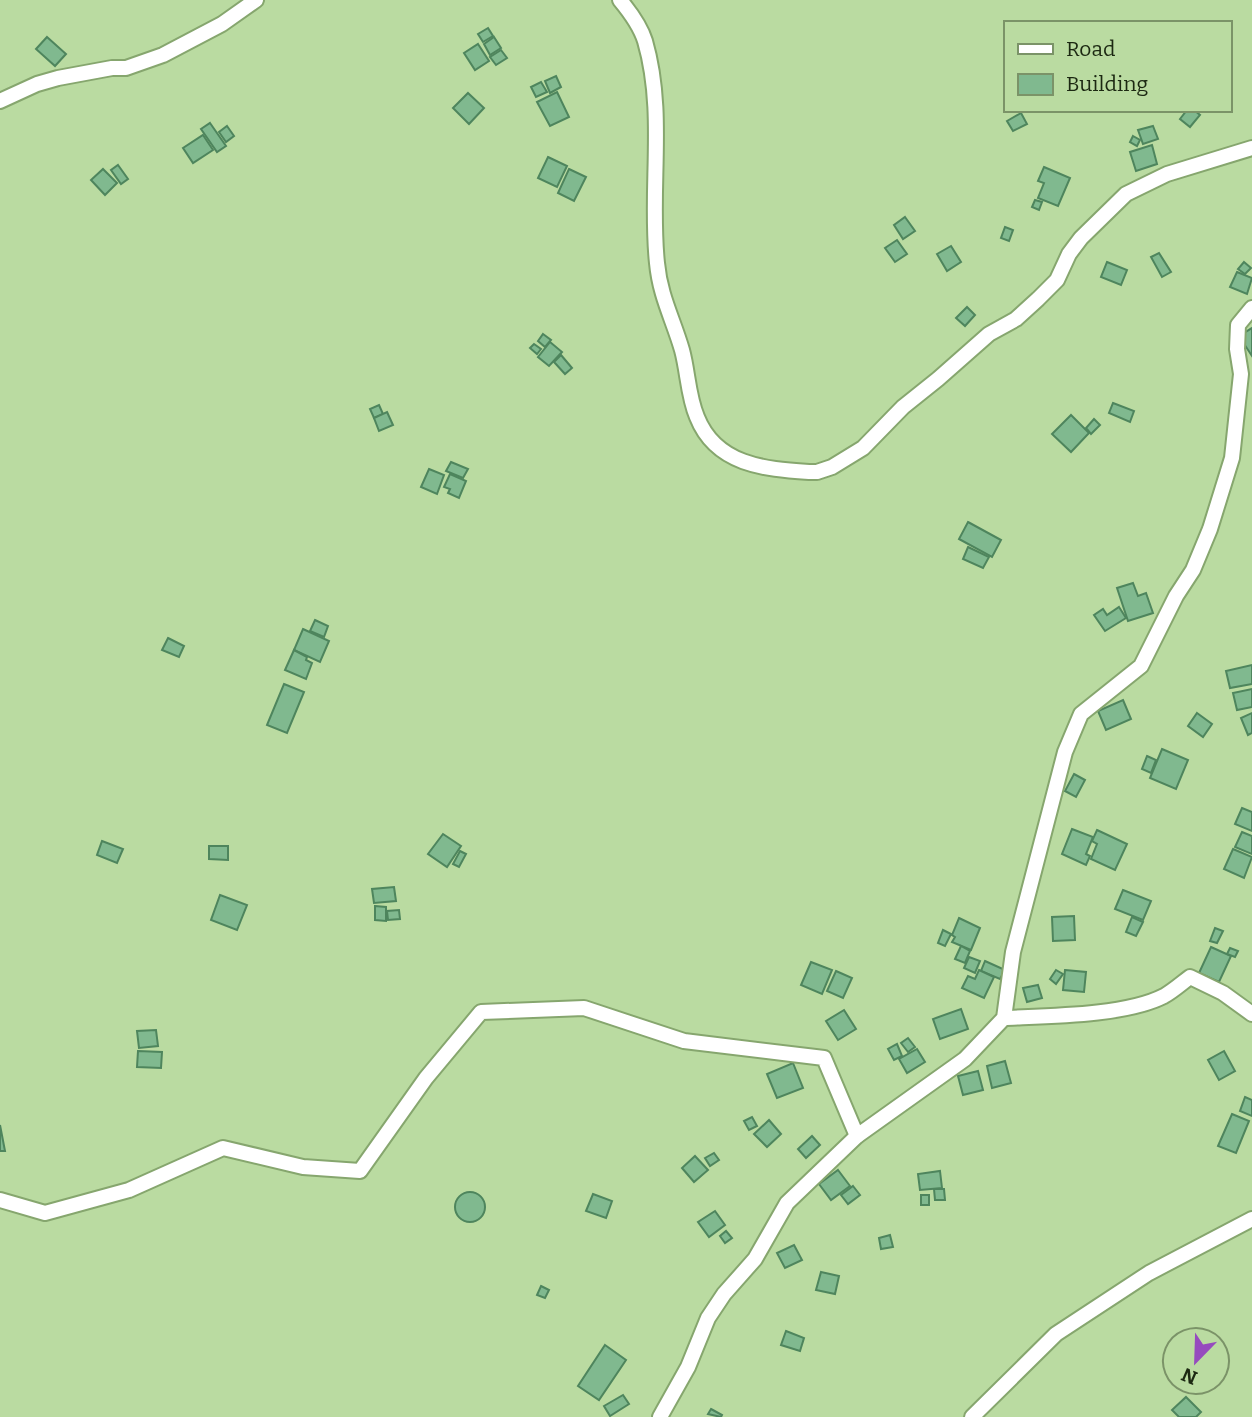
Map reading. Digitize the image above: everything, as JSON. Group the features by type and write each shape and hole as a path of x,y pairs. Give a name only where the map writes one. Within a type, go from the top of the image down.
{"street":[{"path":"0,101 37,84 58,78 112,68 127,68 163,55 222,24 256,0"},
{"path":"620,0 635,19 645,39 652,78 656,109 656,260 664,304 681,349 694,407 703,430 718,448 748,464 772,469 817,472 832,467 863,447 903,407 989,334 1016,319 1038,299 1057,280 1069,254 1081,238 1126,194 1167,174 1252,148"},
{"path":"660,1417 688,1367 708,1318 724,1294 755,1259 787,1203 857,1136 965,1059 1004,1018 1013,952 1065,752 1075,727 1081,714 1140,666 1176,596 1193,570 1210,529 1232,458 1241,374 1237,349 1238,324 1252,308"},
{"path":"1004,1018 1091,1013 1126,1007 1163,996 1191,977 1223,993 1252,1014"},
{"path":"0,1200 45,1213 129,1190 223,1148 303,1167 360,1171 426,1078 481,1012 584,1008 684,1041 824,1058 857,1136"},
{"path":"972,1417 1056,1334 1149,1273 1252,1219"}],"building":[{"path":"488,28 493,36 483,42 478,34"},
{"path":"47,37 66,54 55,66 36,49"},
{"path":"494,37 501,48 490,55 484,44"},
{"path":"478,44 489,61 475,70 464,53"},
{"path":"501,50 507,58 496,65 490,57"},
{"path":"556,76 561,87 550,93 545,81"},
{"path":"541,82 547,92 536,97 531,87"},
{"path":"557,92 569,117 550,126 537,102"},
{"path":"468,93 484,108 469,124 453,108"},
{"path":"1185,112 1196,112 1200,115 1190,127 1180,119"},
{"path":"1021,113 1027,124 1013,131 1007,121"},
{"path":"210,123 226,146 217,152 201,129"},
{"path":"227,126 234,136 226,142 219,132"},
{"path":"1153,126 1158,139 1143,144 1138,130"},
{"path":"203,135 213,150 193,163 183,148"},
{"path":"1133,136 1140,140 1137,146 1130,142"},
{"path":"1152,145 1157,164 1136,171 1130,152"},
{"path":"548,157 567,166 557,187 538,178"},
{"path":"118,165 128,179 121,184 111,170"},
{"path":"1044,167 1070,178 1058,206 1038,198 1044,183 1038,181"},
{"path":"103,169 117,183 105,195 91,180"},
{"path":"569,169 586,177 574,201 558,193"},
{"path":"1035,200 1042,202 1039,210 1032,207"},
{"path":"905,217 915,231 903,239 894,225"},
{"path":"1005,227 1013,230 1009,241 1001,238"},
{"path":"897,240 907,254 895,262 885,248"},
{"path":"951,246 961,262 947,271 937,254"},
{"path":"1159,253 1171,272 1162,277 1151,257"},
{"path":"1107,262 1127,270 1121,285 1101,277"},
{"path":"1244,262 1251,268 1245,274 1238,269"},
{"path":"1237,272 1252,278 1247,294 1230,287"},
{"path":"967,307 975,315 965,326 956,318"},
{"path":"1252,328 1252,356 1239,336"},
{"path":"543,334 551,340 545,347 538,341"},
{"path":"550,342 562,352 549,366 538,357"},
{"path":"534,344 541,349 537,354 530,348"},
{"path":"561,355 572,368 565,374 554,362"},
{"path":"1113,403 1134,411 1130,422 1109,413"},
{"path":"379,405 383,414 374,418 370,409"},
{"path":"387,412 393,425 379,431 374,418"},
{"path":"1071,415 1089,433 1071,452 1052,434"},
{"path":"1094,419 1100,425 1091,434 1086,428"},
{"path":"451,462 468,469 463,478 446,471"},
{"path":"429,469 444,475 437,494 421,487"},
{"path":"450,474 466,481 459,498 448,493 450,489 444,487"},
{"path":"968,522 1001,540 992,557 959,539"},
{"path":"968,547 989,557 983,568 963,559"},
{"path":"1133,583 1138,596 1146,593 1153,613 1128,621 1117,588"},
{"path":"1119,607 1126,618 1105,631 1094,615 1103,609 1107,615"},
{"path":"315,620 328,626 324,637 310,631"},
{"path":"303,629 329,641 320,662 294,650"},
{"path":"168,638 184,646 179,657 162,650"},
{"path":"294,650 312,663 306,679 285,670"},
{"path":"1252,665 1252,684 1230,688 1226,671"},
{"path":"284,684 304,692 287,733 267,725"},
{"path":"1252,689 1252,707 1237,710 1233,693"},
{"path":"1123,700 1131,719 1106,730 1098,711"},
{"path":"1197,713 1212,724 1203,737 1188,726"},
{"path":"1252,713 1252,733 1248,735 1241,718"},
{"path":"1162,749 1188,760 1176,789 1150,778"},
{"path":"1147,756 1156,760 1151,773 1142,769"},
{"path":"1074,774 1085,780 1076,797 1065,791"},
{"path":"1242,808 1252,812 1252,831 1235,824"},
{"path":"1072,829 1093,837 1086,854 1090,856 1086,865 1062,854"},
{"path":"1097,830 1127,844 1115,870 1091,859 1097,844 1092,841"},
{"path":"1242,832 1252,836 1252,854 1235,847"},
{"path":"443,834 461,846 447,867 428,854"},
{"path":"102,841 123,849 117,863 97,855"},
{"path":"209,846 228,846 228,860 209,859"},
{"path":"1233,849 1252,857 1244,878 1224,869"},
{"path":"460,851 466,854 459,867 453,864"},
{"path":"394,887 396,901 374,903 372,889"},
{"path":"1123,890 1151,901 1143,920 1115,909"},
{"path":"220,895 247,905 237,930 211,920"},
{"path":"375,906 386,907 386,921 375,920"},
{"path":"399,910 400,919 388,920 387,911"},
{"path":"1074,916 1075,940 1053,941 1052,917"},
{"path":"1132,917 1143,922 1136,936 1126,932"},
{"path":"959,918 980,928 971,950 952,942"},
{"path":"1215,928 1223,931 1217,943 1210,941"},
{"path":"943,930 951,934 945,946 938,943"},
{"path":"961,946 970,951 965,963 955,959"},
{"path":"1211,947 1231,956 1219,982 1199,973"},
{"path":"1230,948 1238,951 1235,957 1227,954"},
{"path":"969,957 980,961 975,973 964,968"},
{"path":"985,961 1005,970 1000,979 981,971"},
{"path":"811,962 832,970 822,994 801,985"},
{"path":"979,970 994,977 984,998 962,988 968,976 975,979"},
{"path":"1056,970 1063,974 1056,984 1050,979"},
{"path":"1065,970 1086,972 1084,992 1063,990"},
{"path":"836,971 852,978 843,998 827,991"},
{"path":"1038,985 1042,998 1027,1002 1023,988"},
{"path":"961,1009 968,1029 940,1039 933,1019"},
{"path":"844,1010 856,1029 838,1040 826,1021"},
{"path":"156,1030 158,1046 139,1048 137,1031"},
{"path":"908,1038 915,1047 908,1052 901,1043"},
{"path":"897,1044 902,1056 894,1060 888,1049"},
{"path":"917,1049 925,1062 907,1073 899,1059"},
{"path":"138,1051 162,1052 161,1068 137,1067"},
{"path":"1224,1051 1235,1071 1219,1080 1208,1060"},
{"path":"1005,1061 1011,1083 992,1088 987,1066"},
{"path":"793,1063 803,1088 777,1098 767,1074"},
{"path":"978,1071 983,1090 963,1095 958,1076"},
{"path":"1245,1097 1252,1100 1252,1116 1240,1111"},
{"path":"1232,1114 1249,1121 1236,1153 1218,1146"},
{"path":"752,1117 757,1126 749,1130 744,1121"},
{"path":"769,1120 781,1134 767,1147 754,1134"},
{"path":"0,1125 5,1151 0,1151"},
{"path":"812,1136 820,1145 806,1158 798,1149"},
{"path":"714,1153 719,1160 710,1166 705,1158"},
{"path":"695,1156 708,1170 694,1182 682,1168"},
{"path":"838,1170 850,1186 831,1200 819,1184"},
{"path":"940,1171 942,1188 920,1190 918,1174"},
{"path":"853,1186 860,1195 848,1204 841,1195"},
{"path":"934,1189 944,1189 945,1200 935,1200"},
{"path":"470,1192 476,1193 484,1201 484,1213 476,1221 470,1222 464,1221 456,1213 455,1207 456,1201 464,1193"},
{"path":"593,1194 612,1201 606,1218 586,1211"},
{"path":"921,1195 929,1195 929,1205 921,1205"},
{"path":"715,1211 725,1225 709,1237 698,1222"},
{"path":"726,1231 732,1238 725,1243 720,1236"},
{"path":"890,1235 893,1247 881,1249 879,1238"},
{"path":"794,1245 802,1260 785,1268 777,1253"},
{"path":"821,1272 839,1276 835,1294 816,1290"},
{"path":"541,1286 549,1290 545,1298 537,1295"},
{"path":"786,1331 804,1338 800,1351 781,1345"},
{"path":"605,1345 626,1360 599,1400 578,1386"},
{"path":"623,1395 629,1404 610,1416 604,1406"},
{"path":"1186,1397 1201,1412 1196,1417 1179,1417 1172,1410"},
{"path":"711,1409 722,1415 721,1417 708,1414"}]}
